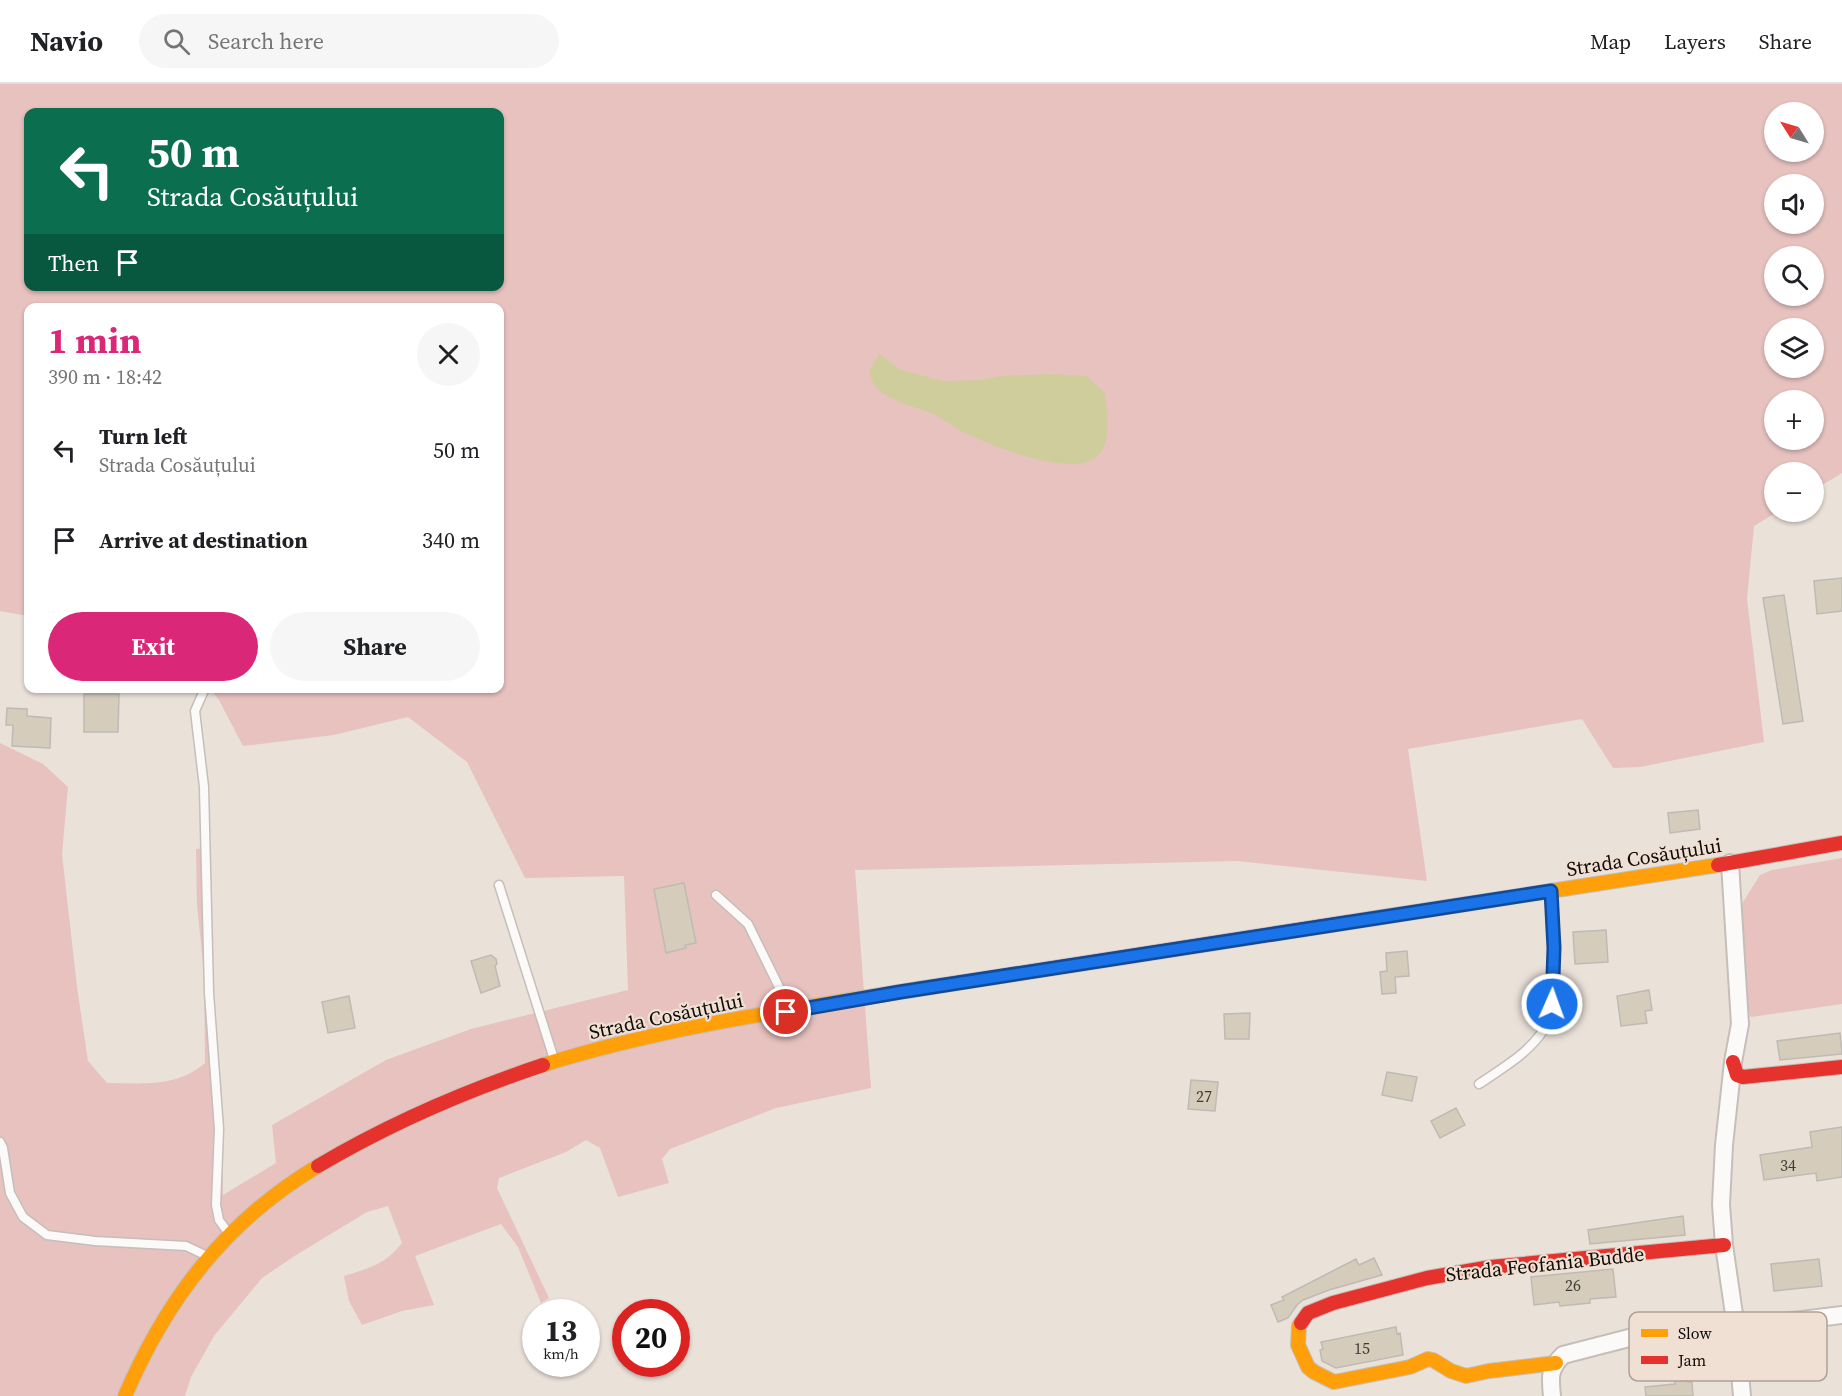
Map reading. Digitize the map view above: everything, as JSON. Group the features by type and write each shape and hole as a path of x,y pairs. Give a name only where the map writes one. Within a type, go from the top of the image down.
{"main road":[{"name":"Strada Cosăuțului","path":"125,1396 155,1330 179,1293 208,1257 268,1199 316,1168 415,1115 499,1081 555,1062 644,1038 900,992 1730,863 1842,843"},
{"path":"1733,1062 1737,1075 1743,1077 1842,1066"},
{"name":"Strada Feofania Budde","path":"1556,1363 1466,1376 1428,1359 1410,1367 1334,1382 1308,1367 1298,1345 1299,1326 1308,1313 1427,1278 1491,1267 1724,1245"}],"street":[{"path":"1730,863 1740,1024 1733,1062 1724,1145 1721,1204 1724,1245 1734,1312"},
{"path":"1827,1317 1842,1315"},
{"path":"1552,1396 1550,1375 1563,1355 1629,1338"},
{"path":"1741,1381 1742,1396"}],"lane":[{"path":"203,693 195,711 204,787 208,993 219,1129 216,1206 219,1220 230,1235"},
{"path":"499,885 555,1062"},
{"path":"1479,1084 1516,1059 1542,1033 1552,1004 1554,948 1551,891"},
{"path":"716,895 748,924 781,991 786,1012"},
{"path":"0,1142 10,1193 23,1217 46,1235 186,1246 208,1257"}],"shaded area":[{"path":"0,84 1842,84 1842,473 1824,484 1824,462 1764,462 1764,520 1754,526 1747,599 1764,742 1640,767 1613,768 1582,719 1408,749 1427,881 1237,861 855,870 871,1088 776,1108 670,1149 662,1159 669,1183 618,1197 600,1148 586,1140 566,1152 499,1178 497,1188 549,1298 547,1299 539,1299 518,1247 501,1224 415,1256 434,1305 402,1311 362,1325 349,1301 344,1276 383,1261 402,1243 388,1206 367,1212 262,1278 214,1336 191,1377 185,1396 0,1396 0,743 43,764 68,787 62,854 77,987 88,1061 107,1083 146,1083 171,1080 183,1077 205,1063 204,973 197,905 196,849 210,848 208,931 222,1121 223,1195 276,1163 272,1125 386,1060 471,1029 628,990 624,876 525,878 467,762 408,717 334,735 243,746 213,693 504,693 504,303 24,303 24,615 0,611"},
{"path":"879,354 901,370 943,381 1051,374 1086,376 1105,393 1108,428 1104,445 1095,458 1082,463 1066,464 1027,457 988,443 959,430 936,415 879,391 869,372"},
{"path":"1842,858 1842,1004 1751,1017 1745,1008 1740,907 1760,875 1772,870"}],"building":[{"path":"1842,578 1842,611 1817,614 1814,581"},
{"path":"1784,595 1803,721 1783,724 1763,598"},
{"path":"84,694 119,694 118,732 84,732"},
{"path":"7,708 27,709 27,716 51,718 50,748 12,746 13,725 6,725"},
{"path":"1698,810 1700,829 1670,833 1668,813"},
{"path":"684,883 696,943 666,953 654,889"},
{"path":"1606,930 1608,962 1575,964 1573,932"},
{"path":"1407,951 1409,976 1395,977 1396,993 1382,994 1380,972 1387,971 1386,953"},
{"path":"491,955 496,959 495,966 500,986 481,993 471,961"},
{"path":"1649,990 1652,1010 1645,1011 1647,1023 1621,1026 1617,996"},
{"path":"349,996 355,1028 328,1033 322,1002"},
{"path":"1250,1013 1249,1039 1225,1039 1224,1014"},
{"path":"1840,1033 1842,1054 1780,1060 1777,1041"},
{"path":"1387,1072 1417,1077 1412,1101 1382,1095"},
{"path":"1191,1080 1218,1082 1215,1111 1188,1109"},
{"path":"1456,1108 1465,1125 1440,1138 1431,1121"},
{"path":"1842,1127 1842,1177 1817,1181 1816,1173 1764,1180 1760,1155 1812,1147 1810,1132"},
{"path":"1683,1216 1685,1235 1590,1244 1588,1230"},
{"path":"1374,1258 1382,1275 1303,1300 1288,1318 1278,1322 1271,1305 1284,1300 1282,1297 1356,1259 1359,1265"},
{"path":"1819,1259 1822,1286 1774,1291 1771,1264"},
{"path":"1613,1269 1616,1297 1590,1299 1590,1303 1560,1306 1559,1302 1534,1305 1531,1277"},
{"path":"1396,1327 1397,1334 1400,1333 1403,1355 1336,1368 1322,1361 1321,1342"},
{"path":"1674,1381 1692,1382 1693,1396 1646,1396 1645,1387 1675,1384"}],"traffic: slow":[{"path":"1350,922 1718,865"},
{"path":"543,1065 590,1051 686,1029 931,987"},
{"path":"125,1396 160,1326 203,1265 255,1211 318,1166"},
{"path":"1301,1323 1298,1345 1308,1367 1334,1382 1410,1367 1428,1359 1466,1376 1556,1363"}],"traffic: jam":[{"path":"1718,865 1842,843"},
{"path":"931,987 1350,922"},
{"path":"1733,1062 1737,1075 1743,1077 1842,1067"},
{"path":"318,1166 372,1136 428,1110 543,1065"},
{"path":"1301,1323 1308,1313 1333,1303 1427,1278 1491,1267 1724,1245"}],"route":[{"path":"786,1012 900,992 1551,891 1554,948 1552,1004"}]}
